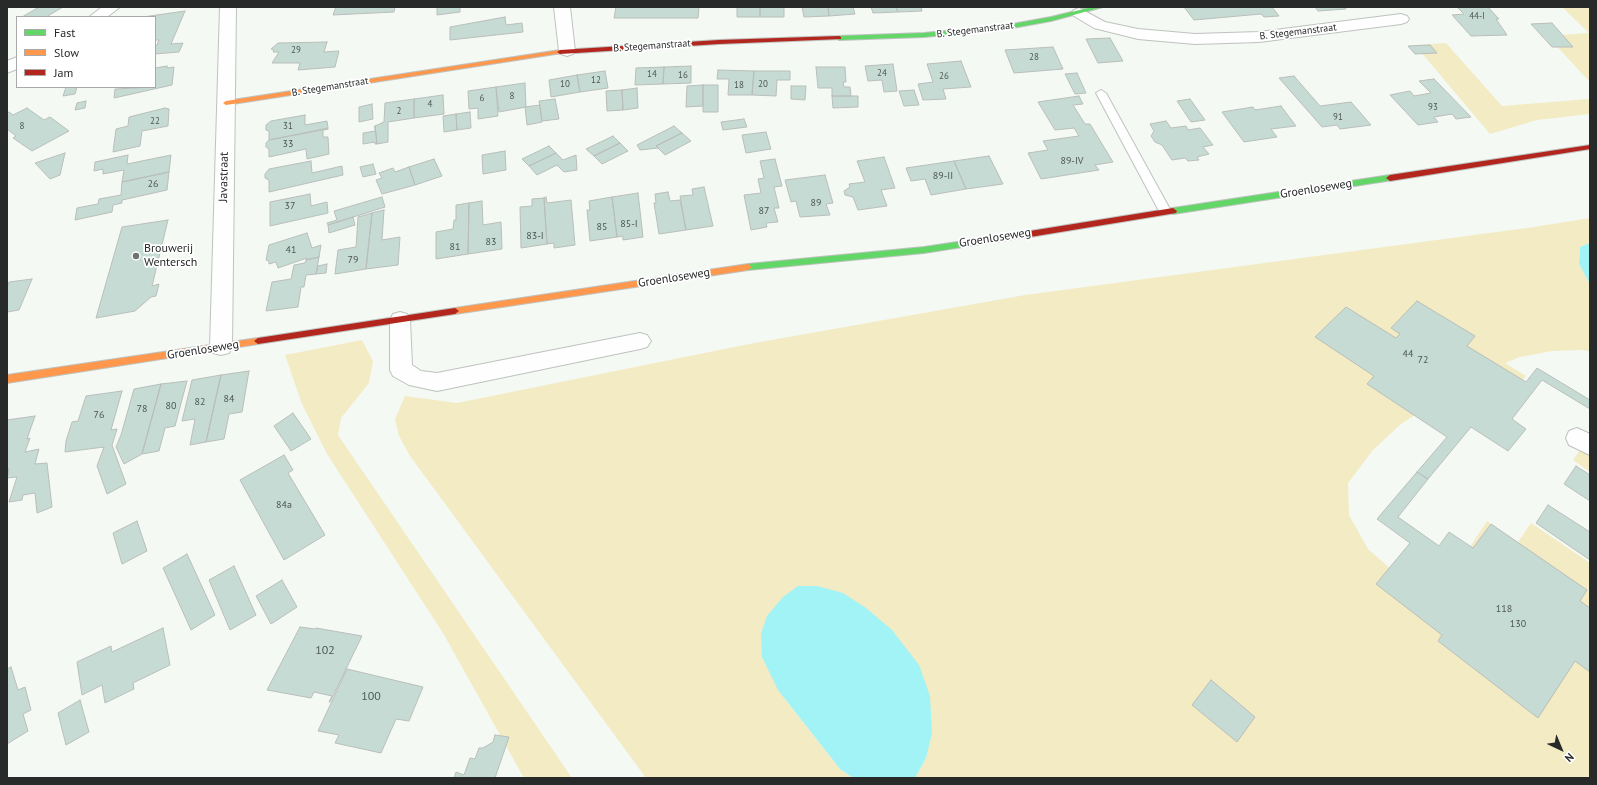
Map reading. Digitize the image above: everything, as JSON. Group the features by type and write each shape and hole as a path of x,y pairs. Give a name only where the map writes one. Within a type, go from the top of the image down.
{"main road":[{"name":"B. Stegemanstraat","path":"226,104 567,51 719,42 924,35 1007,27 1079,13 1100,7"},
{"name":"Groenloseweg","path":"7,379 768,264 924,250 1165,211 1590,147"}],"street":[{"path":"98,16 112,7"},
{"name":"Javastraat","path":"221,347 228,7"},
{"path":"562,7 567,51"},
{"name":"B. Stegemanstraat","path":"1079,13 1100,25 1138,34 1195,39 1259,37 1401,19"},
{"path":"7,68 16,63"},
{"path":"400,320 401,370 417,379 437,382 640,341"}],"lane":[{"path":"1101,93 1165,211"}],"shaded area":[{"path":"1562,7 1590,7 1590,82 1547,36 1589,33"},
{"path":"1446,43 1502,106 1588,99 1590,101 1590,114 1537,120 1490,134 1415,45"},
{"path":"1590,218 1590,243 1580,247 1579,264 1590,284 1590,351 1552,351 1520,357 1505,363 1526,376 1487,424 1415,415 1401,424 1373,450 1348,483 1349,515 1368,549 1392,570 1412,540 1455,570 1487,521 1518,542 1531,523 1590,563 1590,778 915,778 926,758 784,698 840,769 853,778 646,778 410,456 399,436 395,419 405,396 457,403 749,344 1025,295 1534,227"},
{"path":"362,340 373,361 369,383 341,418 338,435 572,778 524,778 443,633 327,454 302,404 285,355"},
{"path":"1582,447 1590,452 1590,472 1573,460"}],"water":[{"path":"1590,243 1590,284 1579,264 1580,247"},
{"path":"798,586 817,586 843,593 866,608 892,630 919,665 930,696 932,733 926,758 915,778 853,778 840,769 778,690 762,657 761,634 767,616 783,597"}],"building":[{"path":"39,7 63,7 48,16 24,16"},
{"path":"336,7 395,7 394,12 333,15"},
{"path":"437,7 460,7 460,12 437,15"},
{"path":"616,7 699,7 698,18 614,18"},
{"path":"737,7 760,7 760,17 737,17"},
{"path":"760,7 784,7 784,17 760,17"},
{"path":"802,7 828,7 829,16 804,17"},
{"path":"828,7 853,7 855,14 829,16"},
{"path":"871,7 896,7 898,12 873,13"},
{"path":"896,7 921,7 922,11 898,12"},
{"path":"1184,7 1272,7 1279,16 1264,17 1261,14 1194,20"},
{"path":"1315,7 1345,7 1346,9 1318,11"},
{"path":"1457,7 1488,7 1499,19 1496,19 1507,35 1471,36 1452,15 1464,14"},
{"path":"185,11 171,44 183,43 179,52 156,54 156,45 159,40 156,40 156,16 150,16"},
{"path":"505,17 506,25 522,23 523,32 450,40 450,27"},
{"path":"1552,23 1573,47 1552,47 1531,24"},
{"path":"1110,38 1123,61 1098,63 1086,39"},
{"path":"327,42 324,52 339,51 335,67 298,70 300,63 272,63 279,52 273,52 274,50 271,49 278,43"},
{"path":"1430,45 1437,53 1415,54 1408,46"},
{"path":"1053,47 1063,69 1014,73 1005,50"},
{"path":"961,61 971,87 943,89 946,99 923,100 918,84 933,82 927,64"},
{"path":"893,64 897,91 884,92 882,80 868,81 865,66"},
{"path":"167,66 167,68 174,67 172,85 114,98 115,89 156,88 156,68"},
{"path":"691,66 691,83 663,84 664,67"},
{"path":"664,67 663,84 635,85 636,68"},
{"path":"816,67 845,67 846,82 843,82 844,87 850,87 851,96 832,96 832,88 818,88"},
{"path":"718,70 754,71 752,95 728,95 729,79 717,79"},
{"path":"605,71 608,88 580,92 577,75"},
{"path":"754,71 790,71 790,80 777,80 776,96 752,95"},
{"path":"1077,73 1086,93 1075,94 1065,74"},
{"path":"577,75 580,92 551,97 549,80"},
{"path":"1294,76 1320,106 1351,102 1371,125 1340,129 1337,125 1322,127 1279,78"},
{"path":"1434,79 1471,117 1456,119 1452,114 1434,117 1438,122 1418,125 1390,95 1410,91 1414,96 1431,93 1419,81"},
{"path":"525,83 526,107 499,112 496,87"},
{"path":"703,85 703,106 686,107 687,86"},
{"path":"703,85 718,85 718,112 703,112"},
{"path":"791,86 806,86 805,100 791,99"},
{"path":"496,87 498,116 478,119 478,108 469,109 468,91"},
{"path":"66,88 77,88 75,94 63,96"},
{"path":"637,88 638,108 623,110 622,90"},
{"path":"622,90 623,110 607,111 606,91"},
{"path":"914,90 919,105 904,106 899,91"},
{"path":"443,95 444,114 414,118 414,99"},
{"path":"832,96 858,96 858,107 833,108"},
{"path":"1079,96 1083,104 1073,105 1085,124 1090,124 1113,162 1095,165 1099,170 1041,179 1028,153 1048,150 1043,141 1079,136 1074,128 1055,130 1038,102"},
{"path":"414,99 414,118 388,122 388,142 377,144 375,126 384,122 385,103"},
{"path":"555,99 559,119 542,121 539,101"},
{"path":"1190,99 1205,120 1191,122 1177,101"},
{"path":"86,101 85,108 75,110 77,103"},
{"path":"372,104 373,119 359,122 359,107"},
{"path":"540,105 542,122 527,125 525,107"},
{"path":"1281,106 1296,126 1271,129 1277,137 1244,142 1222,112 1253,107 1255,110"},
{"path":"27,108 44,120 50,117 69,131 32,151 13,138 16,136 7,129 7,113 9,112 13,115"},
{"path":"165,108 169,109 168,126 142,131 140,146 113,152 116,129 128,126 129,117"},
{"path":"470,112 471,128 457,130 456,114"},
{"path":"456,114 457,130 444,132 443,116"},
{"path":"305,115 305,125 327,121 328,128 269,140 269,131 266,130 266,125 271,121"},
{"path":"744,119 747,127 723,130 721,122"},
{"path":"1166,121 1171,128 1186,126 1188,130 1200,128 1213,145 1203,147 1209,154 1197,157 1199,160 1188,161 1185,158 1172,160 1162,145 1155,142 1151,136 1154,131 1150,124"},
{"path":"375,126 377,144 375,144 375,142 363,144 363,133 375,131"},
{"path":"674,126 682,133 656,146 658,148 640,150 637,145"},
{"path":"328,129 323,130 323,137 328,137 329,154 307,159 306,149 269,157 269,149 266,147 266,143 269,140"},
{"path":"766,132 771,149 746,153 742,135"},
{"path":"682,133 691,141 665,155 656,146"},
{"path":"613,136 620,143 594,156 586,149"},
{"path":"620,143 628,151 602,164 594,156"},
{"path":"549,146 556,153 529,166 522,159"},
{"path":"505,151 506,170 483,174 482,155"},
{"path":"65,153 60,175 50,179 35,163"},
{"path":"556,153 563,160 576,155 577,170 564,172 557,165 537,175 529,166"},
{"path":"128,155 127,164 171,155 169,172 122,182 124,170 103,174 103,169 94,171 95,162"},
{"path":"989,156 1003,184 966,189 954,161"},
{"path":"884,157 895,188 881,190 887,206 858,210 853,197 845,195 844,191 850,187 849,184 865,182 857,161"},
{"path":"434,159 442,176 415,185 409,167"},
{"path":"775,159 782,186 774,187 779,208 774,208 778,222 766,223 767,227 751,230 744,195 761,193 758,179 764,178 760,161"},
{"path":"311,161 312,173 342,166 343,175 269,192 269,180 265,178 265,174 269,169"},
{"path":"954,161 966,189 931,195 925,179 911,181 906,168"},
{"path":"373,164 376,174 363,177 360,167"},
{"path":"409,167 415,185 382,194 376,180 382,178 379,173 393,168 395,172"},
{"path":"169,172 167,190 122,200 122,203 113,205 112,212 75,220 77,208 98,204 99,199 121,195 122,182"},
{"path":"825,175 833,203 826,204 830,215 800,217 796,201 791,202 785,180"},
{"path":"704,187 713,226 686,230 680,196 693,195 692,189"},
{"path":"668,192 670,201 680,200 686,230 659,234 654,203 656,203 655,194"},
{"path":"638,193 643,237 623,240 623,236 617,237 612,197"},
{"path":"310,194 311,206 327,202 328,213 270,226 270,202"},
{"path":"382,197 385,207 328,225 327,223 337,220 334,211"},
{"path":"546,197 547,203 571,200 575,245 554,248 554,243 547,244 544,198"},
{"path":"612,197 617,237 590,241 587,210 590,210 589,201"},
{"path":"544,198 547,244 521,248 520,207 532,206 532,199"},
{"path":"482,201 483,225 501,222 502,249 468,254 469,203"},
{"path":"469,203 468,254 436,259 436,232 453,229 454,220 456,220 456,205"},
{"path":"384,210 382,240 400,237 398,265 366,269 372,213"},
{"path":"372,213 366,269 335,274 338,250 356,247 358,217"},
{"path":"353,217 355,225 329,233 328,225"},
{"name":"Brouwerij Wentersch","path":"168,220 152,286 159,284 156,296 151,297 135,311 96,318 122,227"},
{"path":"307,233 312,248 321,245 319,257 306,260 307,258 278,268 276,262 269,264 269,261 266,260 269,245"},
{"path":"319,257 316,274 306,275 304,287 301,287 298,307 266,311 272,282 291,279 294,265 305,263 306,260"},
{"path":"327,264 326,273 316,274 318,266"},
{"path":"32,279 19,310 7,312 7,288 9,282"},
{"path":"1417,301 1475,336 1467,346 1526,382 1537,368 1590,400 1590,409 1542,380 1512,419 1526,429 1508,451 1471,427 1428,479 1417,472 1447,437 1367,384 1374,376 1315,337 1346,307 1396,338 1400,334 1391,328"},
{"path":"249,371 242,412 229,414 224,439 206,442 221,375"},
{"path":"221,375 206,442 190,445 195,419 182,421 192,380"},
{"path":"187,381 175,426 165,428 159,451 142,454 161,384"},
{"path":"161,384 142,454 124,464 116,447 121,435 134,389"},
{"path":"122,391 111,430 117,429 112,445 126,484 107,494 97,466 104,447 65,452 66,441 72,422 78,421 86,396"},
{"path":"293,413 311,439 291,451 274,426"},
{"path":"35,416 27,439 30,438 25,452 39,449 35,464 47,463 52,507 37,513 35,493 23,495 22,500 9,502 17,477 7,478 9,469 7,469 7,420"},
{"path":"284,455 293,470 288,473 325,535 284,560 240,480"},
{"path":"1576,466 1590,475 1590,501 1564,484"},
{"path":"1417,472 1428,479 1398,517 1439,546 1449,532 1473,548 1491,524 1587,590 1580,601 1590,608 1590,672 1575,661 1538,718 1438,641 1442,635 1376,584 1410,543 1377,519"},
{"path":"1548,505 1590,532 1590,560 1536,523"},
{"path":"137,521 147,551 122,564 113,533"},
{"path":"187,554 215,615 191,630 163,568"},
{"path":"234,566 256,615 230,630 209,580"},
{"path":"282,580 297,607 271,624 256,596"},
{"path":"300,627 316,628 362,636 330,702 332,696 314,692 311,698 267,690"},
{"path":"163,628 170,665 133,683 134,689 105,703 102,685 82,695 77,662 111,646 112,652"},
{"path":"11,667 18,690 25,687 31,710 23,714 28,731 7,744 7,669"},
{"path":"347,669 423,687 409,721 396,719 381,753 335,743 339,735 318,731"},
{"path":"1211,680 1255,717 1237,742 1192,705"},
{"path":"80,700 89,732 66,745 58,713"},
{"path":"495,735 509,737 495,778 454,778 456,772 464,775 470,758 475,759 479,748 483,748 493,742"}],"traffic: fast":[{"path":"839,38 924,35 1007,27 1051,19 1100,7"},
{"path":"1173,211 1390,178"},
{"path":"748,267 924,250 1030,234"}],"traffic: slow":[{"path":"226,103 560,52"},
{"path":"455,311 748,267"},
{"path":"7,379 258,341"}],"traffic: jam":[{"path":"560,52 719,42 839,38"},
{"path":"1390,178 1590,147"},
{"path":"1030,234 1173,211"},
{"path":"258,341 455,311"}],"place":[{"name":"Brouwerij Wentersch","path":"136,256"}]}
